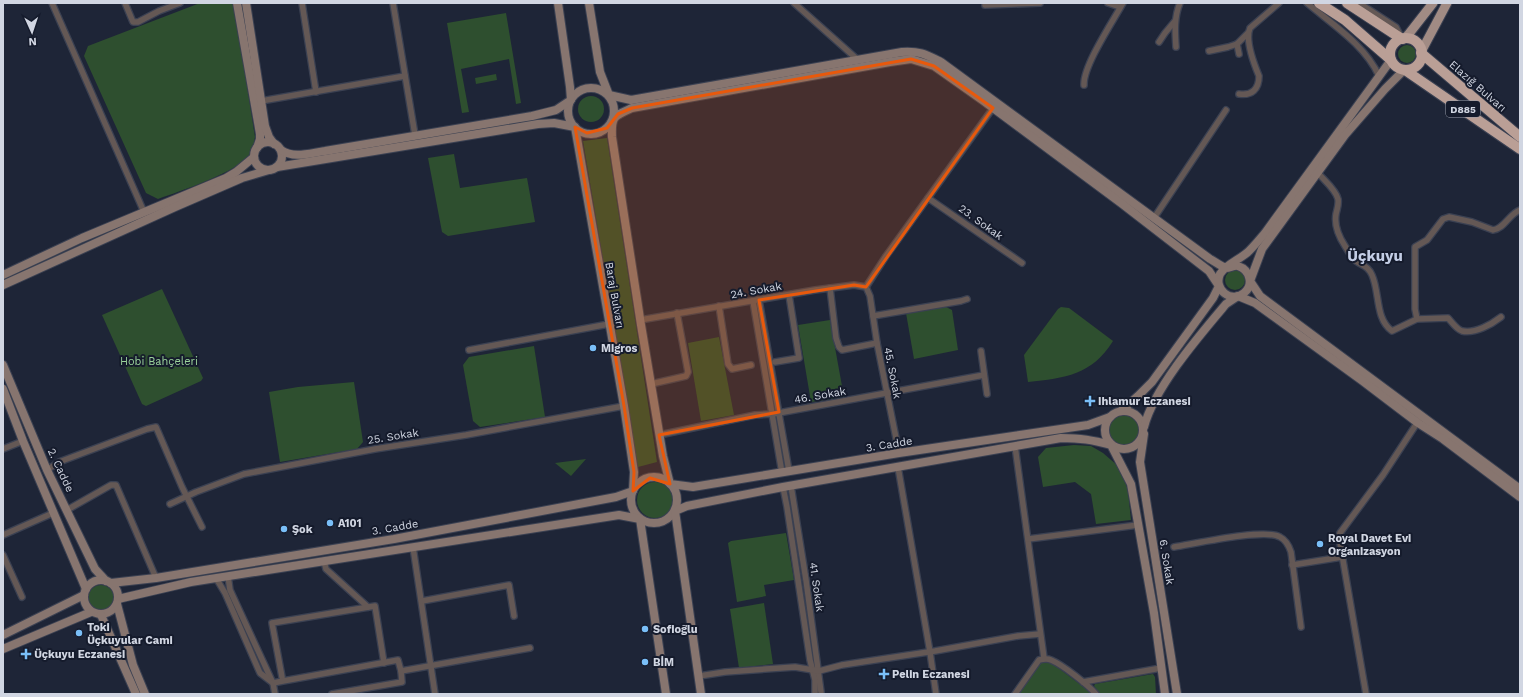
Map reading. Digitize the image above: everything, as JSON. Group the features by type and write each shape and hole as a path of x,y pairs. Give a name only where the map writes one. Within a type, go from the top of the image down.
{"highway":[{"path":"1320,3 1345,20 1391,60 1396,67 1405,70 1410,69 1419,63 1421,52 1417,43 1412,40 1403,39 1347,3"},
{"path":"1391,60 1391,49 1393,45 1403,39"},
{"name":"Elazığ Bulvarı","path":"1421,52 1520,137"},
{"name":"D885","path":"1405,70 1520,149"}],"main road":[{"path":"237,3 260,134 256,152 257,165 264,170 269,170"},
{"path":"246,3 265,126 269,138 280,150 289,155 416,136 547,113 556,110 571,100 575,94 588,88 596,88 603,90 609,95 630,100 902,52 917,52 941,62 1210,259 1226,268 1237,266 1242,268 1246,271 1250,281 1260,296 1443,439 1520,497"},
{"path":"558,3 570,87 571,100 569,114 575,127"},
{"path":"589,3 600,72 613,101 614,116 611,123"},
{"path":"1403,39 1408,36 1433,3"},
{"path":"1421,52 1447,3"},
{"path":"3,285 175,206 242,178 277,167 554,122 575,127 587,133 601,132 618,114 632,108 911,59 934,66 1121,203 1209,271 1224,294 1229,296 1238,296 1255,303 1358,377 1520,489"},
{"path":"1111,445 1105,434 1105,428 1110,417 1121,411 1152,382 1213,298 1219,286 1220,275 1226,268 1248,252 1265,233 1391,60"},
{"path":"674,511 687,506 787,486 1068,438 1090,439 1122,450 1133,448 1142,439 1147,417 1152,405 1164,385 1226,304 1247,291 1262,249 1345,135 1385,89 1405,70"},
{"name":"Baraj Bulvarı","path":"611,123 640,320 659,435 670,484"},
{"name":"Baraj Bulvarı","path":"575,127 624,406 634,472 633,491"},
{"path":"3,275 82,238 226,178 236,172 264,143 274,144"},
{"path":"277,167 282,159 280,150"},
{"name":"2. Cadde","path":"3,365 48,470 95,569 108,582"},
{"name":"2. Cadde","path":"3,389 85,592"},
{"path":"1121,411 1127,411 1138,416 1144,431"},
{"name":"3. Cadde","path":"670,484 693,487 899,453 1088,425 1110,417"},
{"name":"6. Sokak","path":"1144,431 1140,462 1177,694"},
{"name":"6. Sokak","path":"1111,445 1131,484 1154,613 1165,694"},
{"path":"657,477 664,479 670,484 677,496 677,504 670,517 655,523 640,519 632,506 631,498 637,485 643,480 657,477"},
{"name":"3. Cadde","path":"108,582 156,578 394,539 616,497 633,491"},
{"path":"674,511 701,694"},
{"name":"3. Cadde","path":"118,601 191,582 228,576 618,515 640,519"},
{"path":"640,519 666,694"},
{"path":"3,635 85,592 94,581 108,582 115,588 133,665 146,694"},
{"path":"85,592 85,604 91,612 101,615 110,612 118,601"},
{"path":"3,649 91,612"},
{"path":"101,615 136,694"}],"street":[{"path":"52,3 144,212"},
{"path":"125,3 132,22 138,22 159,10 180,3"},
{"path":"302,3 316,92"},
{"path":"393,3 416,136"},
{"path":"794,3 858,60"},
{"path":"985,5 1040,3"},
{"path":"1084,85 1084,79 1093,56 1122,5 1108,3"},
{"path":"1176,47 1175,21 1176,11 1180,3"},
{"path":"1209,51 1228,48 1237,44 1248,33 1250,28 1279,3"},
{"path":"1307,3 1357,46 1373,63 1379,76"},
{"path":"1359,3 1396,27 1403,39"},
{"path":"1159,42 1175,21"},
{"path":"1239,94 1245,95 1253,92 1258,88 1259,82 1259,76 1248,33"},
{"path":"1237,44 1239,54"},
{"path":"261,101 405,76"},
{"path":"866,286 993,108"},
{"path":"1154,218 1226,110"},
{"path":"1318,173 1330,185 1338,198 1339,205 1336,216 1337,231 1355,261 1366,266 1372,274 1378,293 1381,318 1386,326 1392,331 1417,319 1448,318 1462,331 1489,326 1501,317"},
{"name":"23. Sokak","path":"928,198 1022,263"},
{"path":"1417,319 1415,309 1414,246 1427,240 1443,219 1449,217 1497,230 1510,217 1520,210"},
{"name":"24. Sokak","path":"640,320 830,288 854,285 866,286"},
{"name":"45. Sokak","path":"866,286 870,296 886,394 899,453"},
{"path":"830,288 838,347 842,350 877,343"},
{"path":"775,362 799,358 789,295"},
{"path":"873,316 967,299"},
{"path":"756,300 779,412 786,472"},
{"path":"756,300 772,414 786,472"},
{"path":"719,306 728,364 732,369 751,365"},
{"path":"651,384 686,376 688,372 677,314"},
{"path":"469,350 609,324"},
{"path":"981,351 987,394"},
{"name":"46. Sokak","path":"659,435 748,417 886,394 984,375"},
{"name":"25. Sokak","path":"170,504 244,474 281,466 375,449 466,435 624,406"},
{"path":"1366,694 1339,537 1340,533 1383,475 1420,420"},
{"path":"48,470 59,462 146,429 156,427 202,526"},
{"path":"3,450 23,441"},
{"path":"1015,446 1044,658"},
{"path":"898,467 936,694"},
{"path":"67,510 111,485 116,485 156,578"},
{"name":"41. Sokak","path":"787,486 787,507 812,668 819,693"},
{"name":"41. Sokak","path":"787,486 819,671 819,693"},
{"path":"3,535 53,513"},
{"path":"1028,539 1138,525"},
{"path":"1174,547 1259,534 1273,535 1281,538 1288,545 1301,627"},
{"path":"414,547 435,694"},
{"path":"3,555 22,597"},
{"path":"1292,565 1342,557"},
{"path":"324,561 326,569 368,607"},
{"path":"228,576 230,590 273,684 275,694"},
{"path":"216,578 225,593 260,673 273,684"},
{"path":"422,601 509,585 514,616"},
{"path":"282,678 272,623 368,607 376,606 384,663"},
{"path":"699,676 725,672 787,667 812,668 819,671 1018,636 1040,634"},
{"path":"401,671 530,648"},
{"path":"1015,694 1039,660 1044,658 1051,660 1083,682 1096,694"},
{"path":"273,684 398,660 402,682 332,694"},
{"path":"1083,682 1161,668"}],"highlighted area":[{"path":"911,59 934,66 993,108 866,287 854,285 759,300 779,412 659,435 670,484 650,478 633,491 634,472 624,406 575,127 587,133 607,128 618,114 632,108"}],"green space":[{"path":"200,3 234,3 255,137 253,149 245,159 223,174 158,199 146,193 84,56 88,46"},
{"path":"506,13 521,103 516,104 509,59 461,69 469,112 462,113 447,23"},
{"path":"1407,45 1413,48 1416,54 1413,60 1407,63 1401,60 1398,54 1401,48"},
{"path":"496,74 497,80 476,84 475,78"},
{"path":"591,96 600,100 604,109 600,118 591,122 582,118 578,109 582,100"},
{"path":"607,138 657,462 638,467 583,141"},
{"path":"454,154 460,188 527,178 535,222 448,236 442,232 428,158"},
{"path":"1235,270 1242,273 1245,280 1242,287 1235,290 1228,287 1225,280 1228,273"},
{"name":"Hobi Bahçeleri","path":"162,289 203,378 201,381 146,406 142,404 102,315"},
{"path":"946,307 952,310 958,350 914,359 906,313"},
{"path":"1061,307 1069,308 1113,341 1105,352 1087,368 1076,373 1054,379 1028,382 1024,355"},
{"path":"830,320 844,397 811,402 798,325"},
{"path":"719,337 734,415 701,421 688,343"},
{"path":"534,346 545,417 480,427 473,421 463,365 469,357"},
{"path":"354,382 363,442 357,449 280,462 269,392 298,387"},
{"path":"1124,415 1135,419 1139,430 1135,441 1124,445 1113,441 1109,430 1113,419"},
{"path":"1074,445 1091,446 1103,453 1118,466 1124,477 1128,491 1131,520 1096,524 1091,494 1075,482 1043,487 1038,457 1046,448"},
{"path":"586,459 571,476 555,463"},
{"path":"655,482 665,485 670,490 673,500 670,510 665,515 655,518 645,515 640,510 637,500 640,490 645,485"},
{"path":"786,533 794,580 764,585 766,596 737,602 728,543 731,541"},
{"path":"101,585 110,589 114,598 110,607 101,611 92,607 88,598 92,589"},
{"path":"764,603 773,664 739,668 730,609"},
{"path":"1042,661 1049,661 1093,694 1019,694"},
{"path":"1153,674 1155,677 1156,694 1100,694 1094,686 1095,684"}],"place":[{"name":"Migros","path":"593,348"},
{"name":"Ihlamur Eczanesi","path":"1090,401"},
{"name":"A101","path":"330,523"},
{"name":"Şok","path":"284,529"},
{"name":"Royal Davet Evi Organizasyon","path":"1320,544"},
{"name":"Sofioğlu","path":"645,629"},
{"name":"Toki Üçkuyular Cami","path":"79,633"},
{"name":"Üçkuyu Eczanesi","path":"26,654"},
{"name":"BİM","path":"645,662"},
{"name":"Pelin Eczanesi","path":"884,674"}],"district":[{"name":"Üçkuyu","path":"1375,256"}]}
